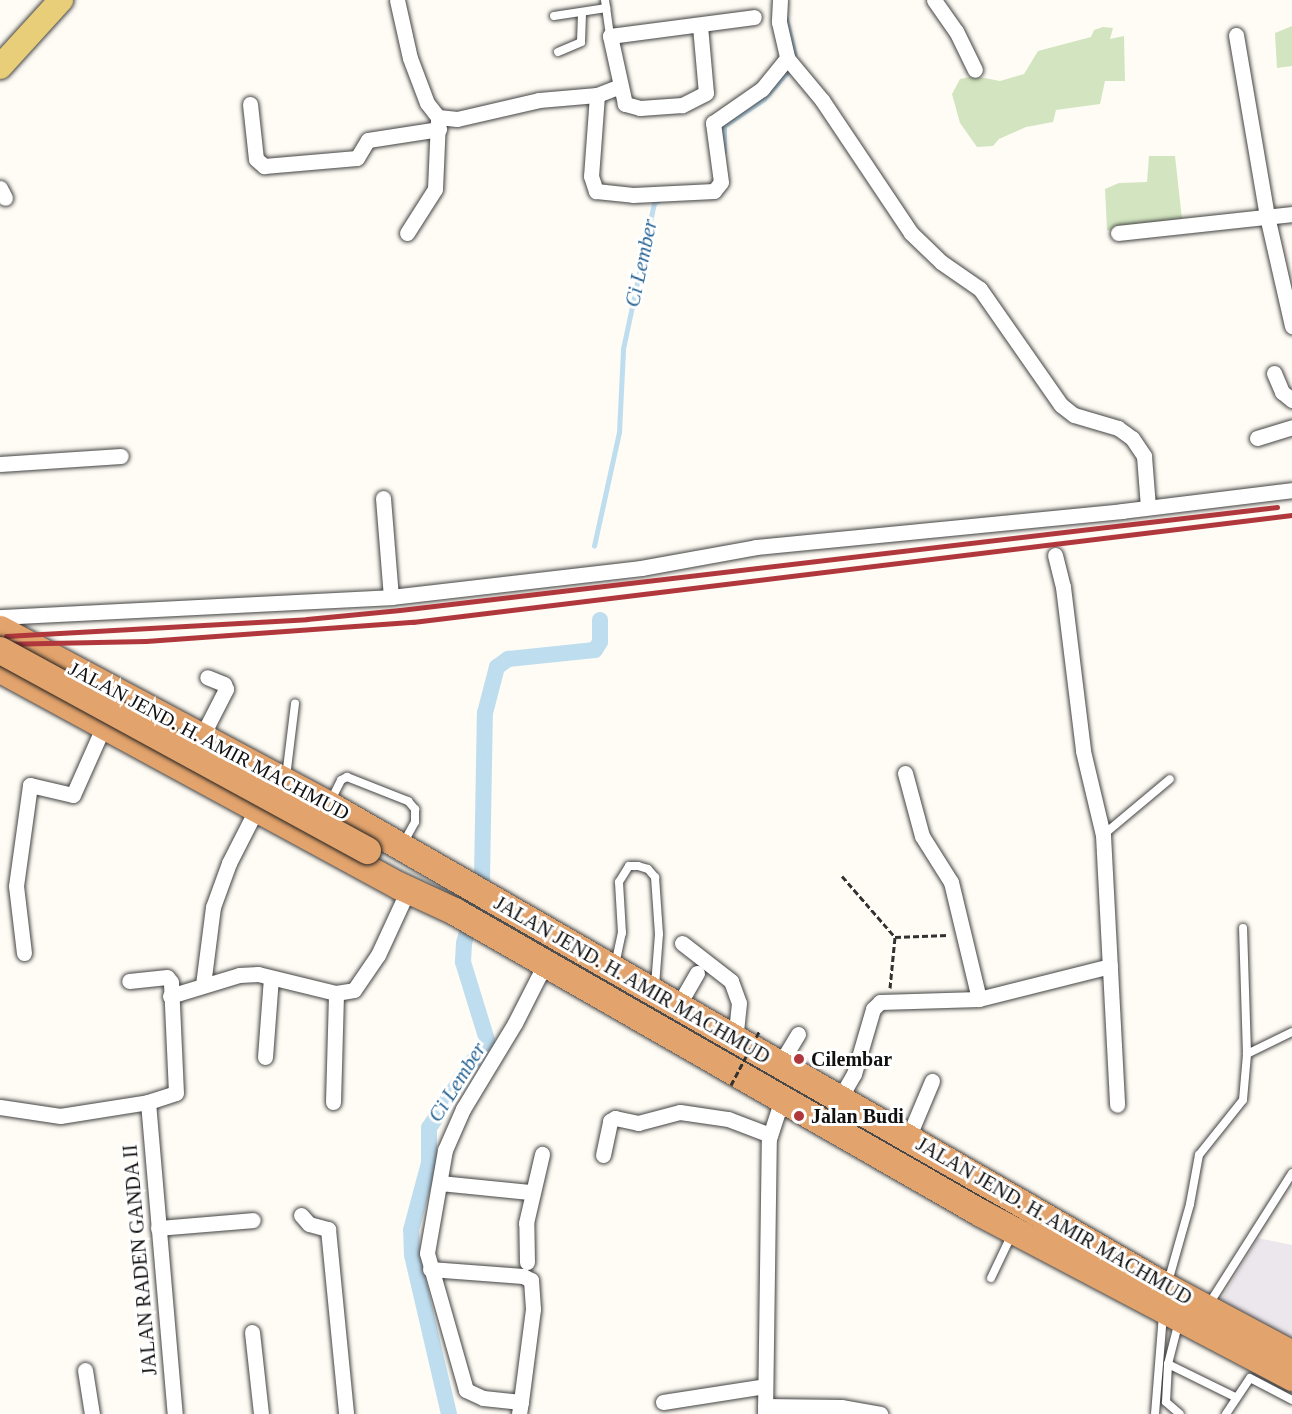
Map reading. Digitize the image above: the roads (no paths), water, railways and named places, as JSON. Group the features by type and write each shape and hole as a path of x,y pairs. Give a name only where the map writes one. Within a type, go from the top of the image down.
{"highway":[{"name":"JALAN JEND. H. AMIR MACHMUD","path":"0,629 329,805 457,913 981,1213 1170,1305 1207,1308 1292,1354"},
{"path":"0,650 403,868"},
{"name":"JALAN JEND. H. AMIR MACHMUD","path":"0,669 105,723 257,808 403,868 472,889 994,1188 1170,1305 1292,1377"},
{"path":"105,723 120,693"},
{"path":"981,1213 994,1188"}],"main road":[{"path":"2,62 61,0"}],"street":[{"path":"397,0 410,58 430,111 438,123 435,189 407,233"},
{"path":"780,0 779,22 792,63 911,233 941,262 980,289 1061,405 1074,415 1118,428 1131,438 1144,456 1148,507"},
{"path":"934,0 956,31 975,70"},
{"path":"700,26 708,86 702,97 682,105 640,108 625,104 610,36 700,26 754,17"},
{"path":"1236,36 1267,216 1292,326"},
{"path":"597,95 591,176 596,191 633,195 714,191 721,182 713,123 762,89 792,63"},
{"path":"250,104 256,159 264,166 357,158 368,140 539,100 597,95 620,86"},
{"path":"1118,233 1292,214"},
{"path":"1274,374 1282,392 1292,400"},
{"path":"1257,438 1292,427"},
{"path":"0,464 121,456"},
{"path":"0,616 391,597 641,568 756,547 1292,490"},
{"path":"382,498 391,597"},
{"path":"1055,555 1063,587 1083,751 1103,834 1117,1105"},
{"path":"202,736 226,689 224,684 207,676"},
{"path":"24,953 16,886 30,785 73,795 105,723"},
{"path":"905,772 925,843 951,882 979,999"},
{"path":"203,985 213,907 229,863 257,808"},
{"path":"170,996 239,975 271,978 336,993 354,990 362,982 403,868"},
{"path":"682,943 731,981 740,1003 735,1040"},
{"path":"430,1269 523,1276 531,1280 533,1309 520,1408 483,1398 466,1389 430,1269 427,1253 445,1150 463,1109 510,1034 546,962"},
{"path":"840,1098 854,1074 873,1009 888,1000 979,999 1110,966"},
{"path":"678,1006 698,974"},
{"path":"0,1107 60,1116 148,1102 170,1096 177,1088 171,982 167,978 129,981"},
{"path":"265,1057 271,978"},
{"path":"333,1102 336,993"},
{"path":"780,1064 798,1034"},
{"path":"908,1138 932,1081"},
{"path":"782,1099 770,1135 765,1410 841,1407 880,1414"},
{"name":"JALAN RADEN GANDA II","path":"148,1102 175,1414"},
{"path":"603,1155 610,1121 615,1118 638,1123 686,1113 728,1119 770,1135"},
{"path":"527,1262 526,1223 530,1192 542,1154"},
{"path":"440,1183 530,1192"},
{"path":"301,1215 309,1224 328,1229 346,1414"},
{"path":"158,1228 253,1220"},
{"path":"252,1332 261,1414"},
{"path":"85,1370 92,1414"},
{"path":"663,1402 765,1386"}],"lane":[{"path":"554,16 582,12 605,4 610,36"},
{"path":"558,52 581,42 582,12"},
{"path":"285,780 295,704"},
{"path":"329,805 334,790 347,777 408,801 415,809 415,822 403,868"},
{"path":"1103,834 1170,779"},
{"path":"614,969 622,933 619,882 629,866 638,866 655,877 659,934 654,992"},
{"path":"1155,1414 1170,1305 1199,1155 1243,1100 1247,1054 1243,928"},
{"path":"1247,1054 1292,1032"},
{"path":"1207,1308 1292,1173"},
{"path":"991,1278 1014,1230"},
{"path":"1170,1305 1166,1402 1180,1414"},
{"path":"1168,1364 1235,1397"},
{"path":"1226,1414 1235,1397 1250,1378 1292,1400"}],"waterway":[{"name":"Ci Lember","path":"786,17 795,53 792,61"},
{"name":"Ci Lember","path":"724,152 724,126 764,99 790,69"},
{"name":"Ci Lember","path":"594,546 619,432 623,349 654,203 661,199"},
{"name":"Ci Lember","path":"449,1414 412,1255 411,1230 429,1163 429,1128 487,1040 463,962 464,943 482,878 485,713 497,667 508,659 595,650 600,642 600,620"}],"railway":[{"path":"6,636 307,619 400,610 1277,507"},
{"path":"0,644 146,641 413,622 1292,515"}],"place":[{"name":"Cilembar","path":"799,1059"},
{"name":"Jalan Budi","path":"799,1116"}]}
